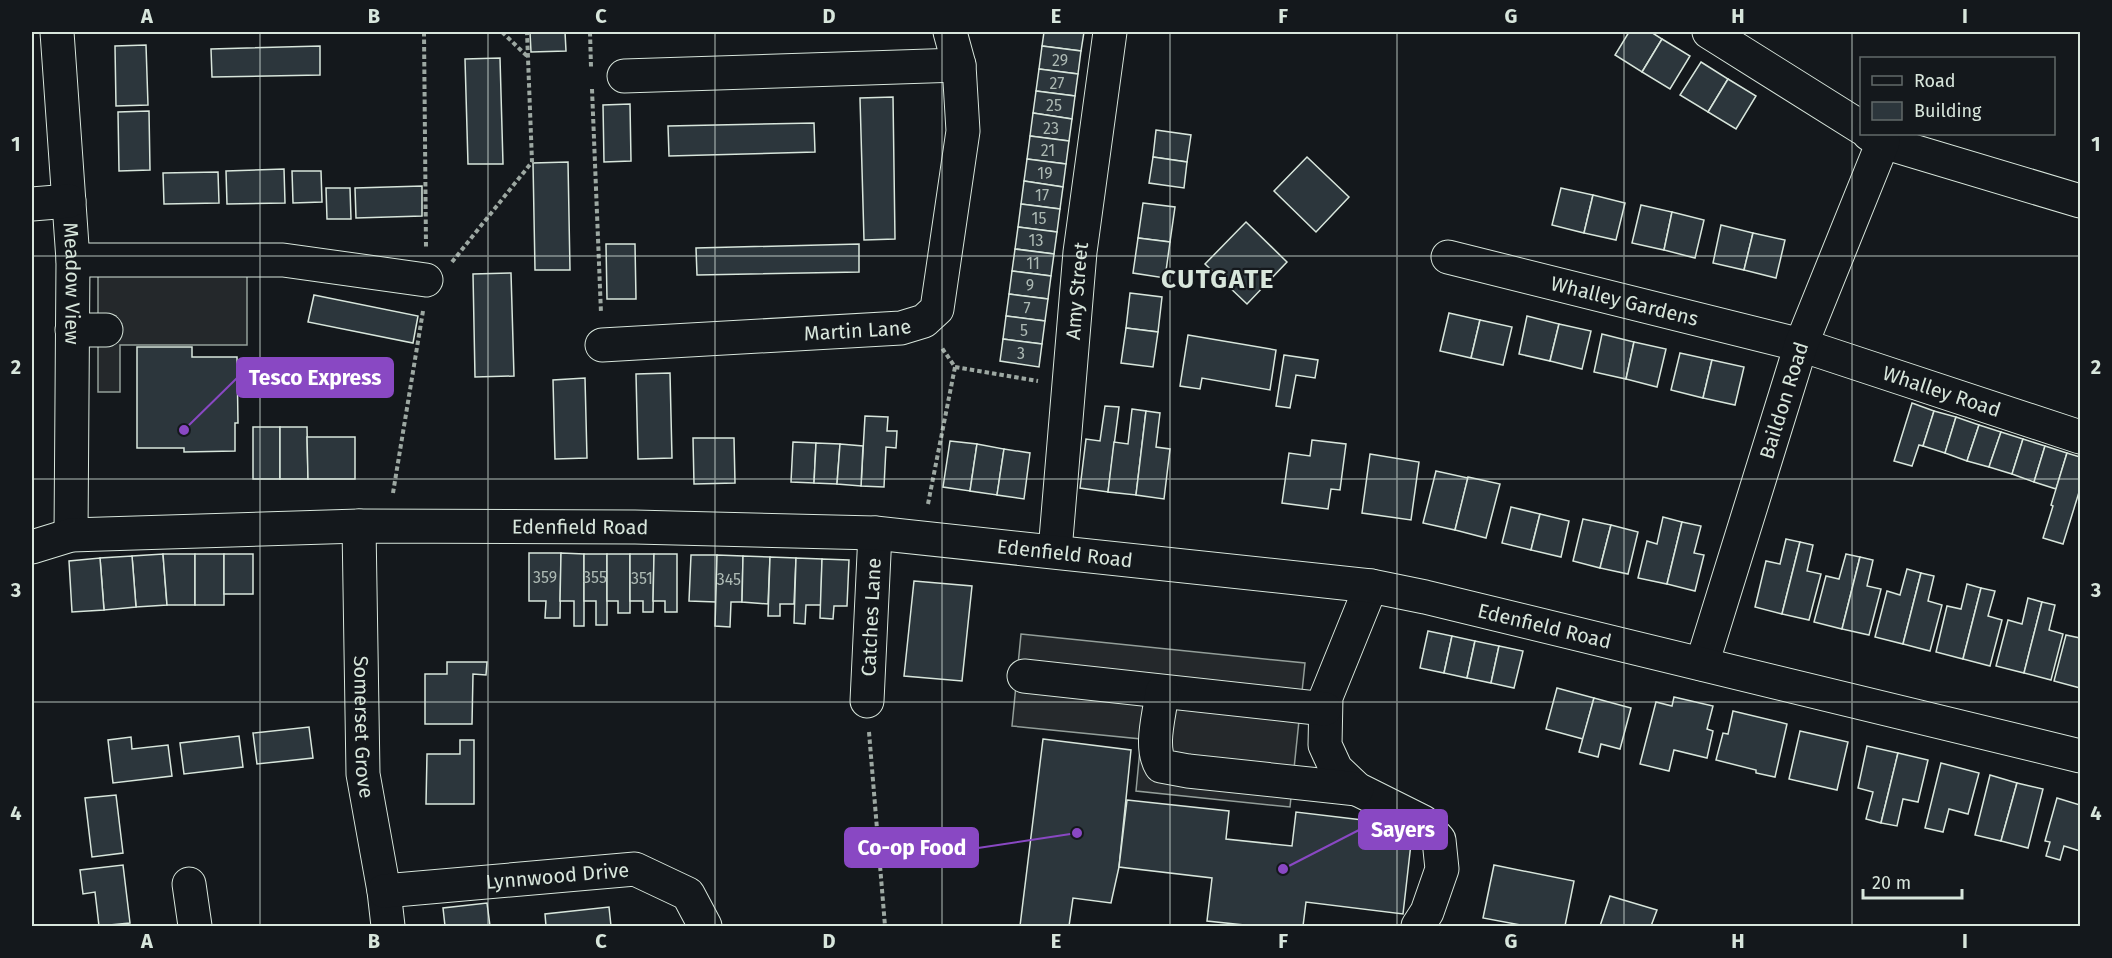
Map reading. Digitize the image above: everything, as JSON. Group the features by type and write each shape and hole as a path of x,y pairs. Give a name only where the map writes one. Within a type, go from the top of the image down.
{"street":[{"name":"Meadow View","path":"57,32 73,260 71,535"},
{"name":"Martin Lane","path":"602,345 901,328 924,321 937,309 963,131 959,65 950,32"},
{"name":"Amy Street","path":"1055,551 1080,252 1110,32"},
{"path":"1709,32 1860,128"},
{"path":"624,76 959,65"},
{"path":"1871,135 2080,201"},
{"name":"Baildon Road","path":"1702,664 1801,345 1871,135"},
{"path":"32,204 69,201"},
{"name":"Whalley Gardens","path":"1448,257 1801,345"},
{"path":"73,260 283,260 426,280"},
{"path":"72,330 106,330"},
{"name":"Whalley Road","path":"1801,345 2080,437"},
{"name":"Edenfield Road","path":"32,547 71,535 359,526 635,527 875,533 1055,551 1371,586 2080,756"},
{"name":"Somerset Grove","path":"359,526 363,774 384,891 388,927"},
{"name":"Catches Lane","path":"867,701 875,533"},
{"path":"1371,586 1326,697 1325,745 1336,769 1357,789 1424,822 1439,840 1442,869 1427,912 1418,927"},
{"path":"1024,676 1325,709"},
{"path":"1162,692 1156,744 1156,758 1161,766 1188,771 1357,789"},
{"name":"Lynnwood Drive","path":"384,891 635,869 688,894 705,927"},
{"path":"189,884 195,927"}],"path":[{"path":"424,32 426,280"},
{"path":"502,32 528,57"},
{"path":"590,32 602,345"},
{"path":"924,321 956,367 1069,386"},
{"path":"922,538 956,367"},
{"path":"867,701 885,927"}],"shaded area":[{"path":"98,275 247,276 247,345 120,345 120,392 98,392"},
{"path":"1021,634 1305,663 1290,807 1136,791 1141,739 1012,726"}],"building":[{"path":"530,32 565,32 566,51 531,52"},
{"path":"1044,32 1084,32 1081,51 1042,46"},
{"path":"1629,32 1651,32 1662,39 1642,72 1615,55"},
{"path":"1662,39 1690,56 1670,89 1642,72"},
{"path":"146,45 148,105 116,106 115,46"},
{"path":"320,46 320,75 212,77 211,49"},
{"path":"1042,46 1081,51 1078,74 1039,69"},
{"path":"500,58 503,164 468,164 465,59"},
{"path":"1701,62 1728,79 1708,112 1680,95"},
{"path":"1039,69 1078,74 1075,96 1036,91"},
{"path":"1728,79 1756,96 1736,129 1708,112"},
{"path":"1036,91 1075,96 1072,119 1033,113"},
{"path":"893,97 895,239 864,240 860,98"},
{"path":"630,104 631,161 604,162 603,105"},
{"path":"149,111 150,170 119,171 118,112"},
{"path":"1033,113 1072,119 1069,141 1030,136"},
{"path":"814,123 815,152 669,156 668,126"},
{"path":"1156,130 1191,135 1187,162 1153,157"},
{"path":"1030,136 1069,141 1066,164 1027,159"},
{"path":"1153,157 1187,162 1184,188 1149,183"},
{"path":"1307,157 1349,197 1316,232 1274,191"},
{"path":"1027,159 1066,164 1063,187 1024,181"},
{"path":"568,162 570,270 535,270 533,163"},
{"path":"284,169 285,203 227,204 226,171"},
{"path":"292,171 321,171 322,202 293,203"},
{"path":"218,172 219,203 164,204 163,173"},
{"path":"1024,181 1063,187 1060,209 1021,204"},
{"path":"422,186 422,216 356,218 355,188"},
{"path":"326,188 350,188 351,219 327,219"},
{"path":"1561,188 1593,195 1584,233 1552,225"},
{"path":"1593,195 1625,203 1616,240 1584,233"},
{"path":"1143,203 1175,207 1170,242 1138,238"},
{"path":"1021,204 1060,209 1057,232 1018,227"},
{"path":"1641,205 1672,212 1664,250 1632,243"},
{"path":"1672,212 1704,220 1695,258 1664,250"},
{"path":"1246,222 1287,262 1247,304 1205,264"},
{"path":"1721,225 1753,233 1744,270 1713,263"},
{"path":"1018,227 1057,232 1054,254 1015,249"},
{"path":"1753,233 1785,240 1776,278 1744,270"},
{"path":"1138,238 1170,242 1165,278 1133,273"},
{"path":"606,244 635,244 636,299 607,299"},
{"path":"859,244 859,272 697,275 696,248"},
{"path":"1015,249 1054,254 1051,276 1012,271"},
{"path":"1012,271 1051,276 1048,299 1009,294"},
{"path":"511,273 514,376 475,377 473,274"},
{"path":"1130,293 1162,297 1158,332 1126,328"},
{"path":"1009,294 1048,299 1045,321 1006,316"},
{"path":"314,295 418,316 413,343 308,322"},
{"path":"1449,313 1480,320 1471,358 1440,351"},
{"path":"1006,316 1045,321 1042,344 1003,339"},
{"path":"1527,316 1559,324 1550,361 1519,354"},
{"path":"1480,320 1512,327 1503,365 1471,358"},
{"path":"1559,324 1591,331 1582,369 1550,361"},
{"path":"1126,328 1158,332 1153,367 1121,363"},
{"path":"1602,334 1634,342 1626,379 1594,372"},
{"path":"1188,335 1276,350 1270,390 1202,378 1200,389 1180,386"},
{"path":"1003,339 1042,344 1039,367 1000,361"},
{"path":"1634,342 1666,349 1657,387 1626,379"},
{"path":"137,347 192,347 192,357 237,357 238,423 235,423 235,451 184,452 184,448 137,448"},
{"path":"1680,353 1712,360 1703,398 1671,390"},
{"path":"1284,355 1318,360 1315,378 1296,375 1290,408 1276,406"},
{"path":"1712,360 1744,367 1735,405 1703,398"},
{"path":"670,373 672,458 638,459 636,374"},
{"path":"585,378 587,458 555,459 553,380"},
{"path":"1912,403 1934,411 1923,446 1919,445 1912,466 1894,461"},
{"path":"1105,406 1119,407 1108,492 1080,488 1086,439 1100,441"},
{"path":"1132,409 1146,411 1136,495 1108,492 1114,442 1128,444"},
{"path":"1146,411 1160,413 1156,447 1170,449 1164,499 1136,495"},
{"path":"1934,411 1956,417 1945,453 1923,446"},
{"path":"865,416 888,417 887,431 897,431 896,448 886,447 884,487 861,486"},
{"path":"1956,417 1979,425 1967,461 1945,453"},
{"path":"1979,425 2001,432 1989,467 1967,461"},
{"path":"253,427 280,427 280,479 253,479"},
{"path":"280,427 307,427 308,479 280,479"},
{"path":"2001,432 2023,439 2012,474 1989,467"},
{"path":"307,437 355,437 355,479 308,479"},
{"path":"693,438 734,438 735,483 694,484"},
{"path":"2023,439 2045,446 2034,482 2012,474"},
{"path":"1312,440 1346,444 1340,490 1331,489 1328,509 1282,503 1289,453 1310,456"},
{"path":"950,441 977,444 970,491 943,487"},
{"path":"793,442 816,443 814,483 791,482"},
{"path":"816,443 840,444 837,484 814,483"},
{"path":"840,444 863,446 861,486 837,484"},
{"path":"977,444 1004,449 997,495 970,491"},
{"path":"2045,446 2067,453 2056,489 2034,482"},
{"path":"1004,449 1030,453 1024,499 997,495"},
{"path":"2067,453 2080,457 2080,489 2063,544 2043,538"},
{"path":"1370,454 1419,462 1411,520 1362,513"},
{"path":"1436,471 1468,478 1455,530 1423,523"},
{"path":"1468,477 1500,484 1486,538 1455,530"},
{"path":"1511,507 1540,514 1531,550 1502,543"},
{"path":"1540,514 1569,521 1561,557 1531,550"},
{"path":"1663,517 1682,522 1667,584 1638,578 1647,541 1657,544"},
{"path":"1583,519 1611,525 1600,568 1573,561"},
{"path":"1682,522 1701,526 1694,553 1704,555 1695,591 1667,584"},
{"path":"1611,525 1638,532 1628,574 1600,568"},
{"path":"1786,539 1800,542 1782,614 1755,607 1766,561 1780,564"},
{"path":"1800,542 1813,545 1807,571 1821,574 1809,620 1782,614"},
{"path":"529,553 561,553 560,618 545,618 546,601 529,601"},
{"path":"561,553 584,554 584,626 574,626 574,601 560,601"},
{"path":"163,554 167,605 136,607 132,556"},
{"path":"163,554 195,554 195,605 167,605"},
{"path":"195,554 224,554 224,605 195,605"},
{"path":"224,554 253,554 253,594 224,594"},
{"path":"584,554 607,554 607,625 596,625 596,601 584,601"},
{"path":"607,554 630,554 630,613 618,613 618,601 607,601"},
{"path":"630,554 654,554 653,612 643,612 643,601 630,601"},
{"path":"654,554 677,554 677,612 665,612 665,601 653,601"},
{"path":"1846,554 1860,557 1842,629 1814,622 1826,576 1839,579"},
{"path":"691,555 717,555 716,602 689,601"},
{"path":"717,555 743,556 742,602 731,602 730,627 715,626"},
{"path":"132,556 136,607 104,610 100,558"},
{"path":"743,556 770,557 768,604 742,602"},
{"path":"770,557 796,558 794,604 780,604 780,616 768,616"},
{"path":"1860,557 1873,560 1867,586 1881,589 1869,635 1842,629"},
{"path":"100,558 104,610 72,612 69,561"},
{"path":"796,558 822,559 821,605 806,605 805,624 794,623"},
{"path":"822,559 849,560 847,606 834,606 833,619 820,618"},
{"path":"1907,569 1921,573 1903,644 1875,637 1887,591 1900,595"},
{"path":"1921,573 1934,576 1928,601 1942,605 1930,651 1903,644"},
{"path":"914,581 972,586 962,681 904,676"},
{"path":"1967,584 1981,588 1963,659 1936,652 1947,606 1961,609"},
{"path":"1981,588 1995,591 1988,616 2002,620 1990,666 1963,659"},
{"path":"2028,598 2042,602 2024,673 1996,666 2008,620 2022,624"},
{"path":"2042,602 2055,605 2049,630 2063,634 2051,680 2024,673"},
{"path":"1428,631 1452,636 1444,673 1420,668"},
{"path":"2066,635 2080,638 2080,688 2054,681"},
{"path":"1452,636 1475,641 1467,678 1444,673"},
{"path":"1475,641 1499,646 1491,683 1467,678"},
{"path":"1499,646 1523,651 1514,688 1491,683"},
{"path":"447,662 487,662 486,675 473,674 472,724 425,724 425,674 447,674"},
{"path":"1557,688 1594,698 1583,739 1546,729"},
{"path":"1674,697 1713,706 1707,729 1713,731 1707,758 1674,750 1669,771 1640,764 1656,702 1672,706"},
{"path":"1594,698 1631,708 1620,749 1601,744 1598,757 1579,752"},
{"path":"1733,711 1787,724 1775,777 1716,760 1723,733 1728,734"},
{"path":"309,727 313,758 257,764 253,733"},
{"path":"1800,731 1848,742 1837,790 1789,779"},
{"path":"239,736 243,767 184,774 180,743"},
{"path":"131,737 132,749 168,745 172,776 113,783 108,740"},
{"path":"1043,739 1131,750 1119,867 1111,903 1073,898 1069,926 1020,926"},
{"path":"460,740 474,740 474,804 426,804 427,754 460,754"},
{"path":"1867,746 1898,753 1881,823 1866,819 1873,792 1858,788"},
{"path":"1898,753 1928,760 1918,802 1903,799 1897,826 1881,823"},
{"path":"1941,763 1979,773 1968,814 1949,809 1943,832 1925,828"},
{"path":"1990,775 2017,783 2001,841 1975,835"},
{"path":"2017,783 2043,789 2028,848 2001,841"},
{"path":"116,795 123,853 92,857 85,798"},
{"path":"2057,798 2080,805 2080,851 2064,846 2060,860 2046,856 2050,842 2045,841"},
{"path":"1127,800 1229,811 1226,839 1292,846 1296,812 1413,826 1403,914 1306,902 1303,926 1254,926 1207,921 1212,878 1119,867"},
{"path":"123,865 130,923 99,926 95,892 83,894 80,870"},
{"path":"1494,865 1574,881 1565,926 1526,926 1483,918"},
{"path":"1610,896 1657,910 1651,926 1600,926"},
{"path":"487,903 490,926 445,926 443,908"},
{"path":"609,907 611,926 546,926 545,914"}],"place":[{"name":"Tesco Express","path":"184,430"},
{"name":"Co-op Food","path":"1077,833"},
{"name":"Sayers","path":"1283,869"}],"district":[{"name":"CUTGATE","path":"1218,279"}]}
